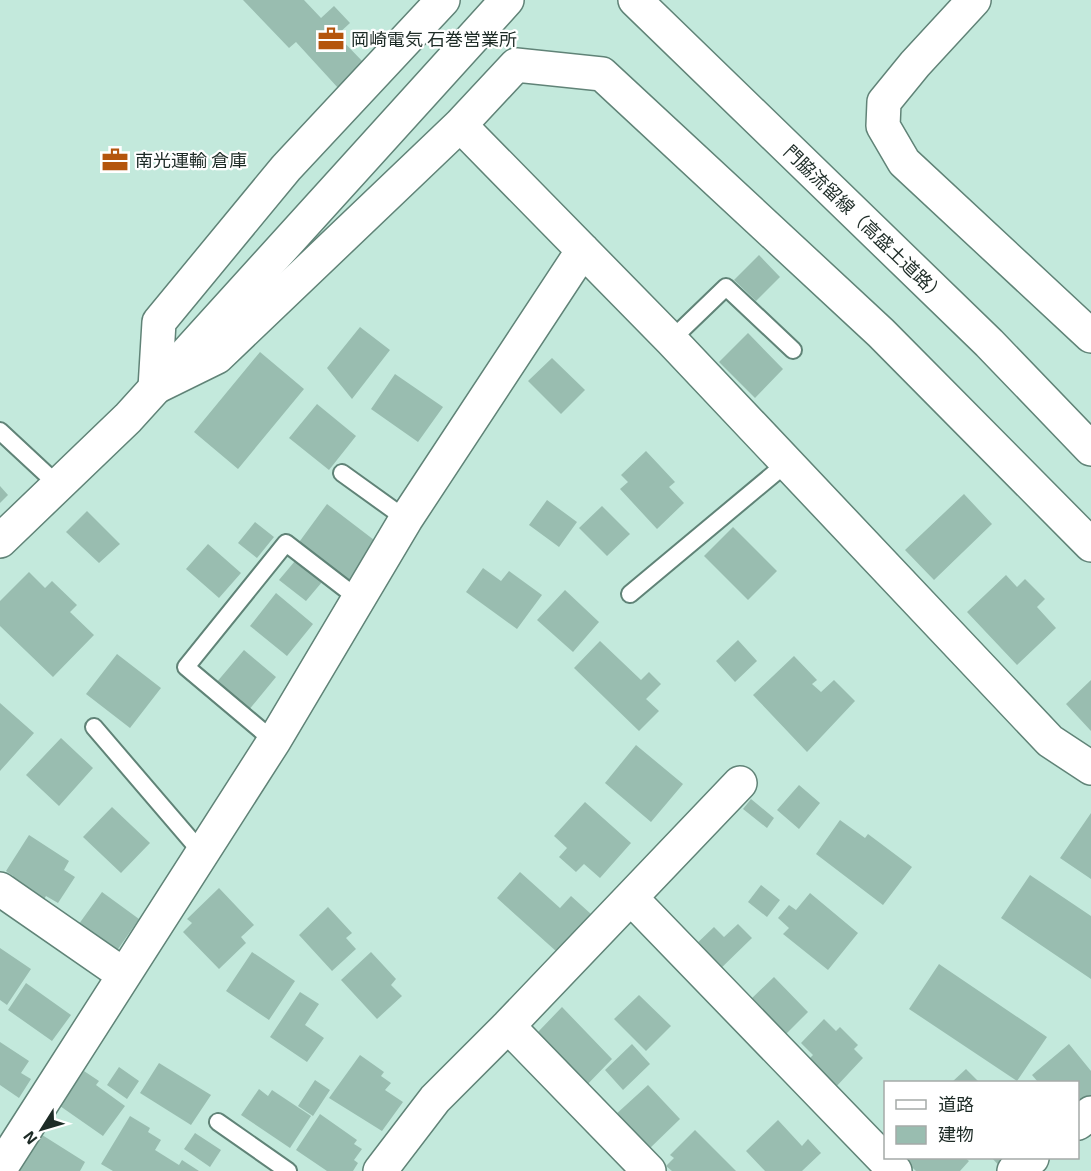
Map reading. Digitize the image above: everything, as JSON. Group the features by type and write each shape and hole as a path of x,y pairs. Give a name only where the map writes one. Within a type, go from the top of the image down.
{"street":[{"path":"155,388 159,322 286,168 443,0"},
{"path":"0,541 128,418 507,0"},
{"name":"門脇流留線（高盛土道路）","path":"635,0 989,343 1091,449"},
{"path":"974,0 915,64 884,102 883,126 904,162 1091,336"},
{"path":"155,388 217,357 460,125 516,66 602,74 881,333 1091,545"},
{"path":"460,125 788,462 1050,741 1091,768"},
{"path":"0,1169 274,741 360,600 406,519 583,250"},
{"path":"380,1171 435,1099 508,1026 740,783"},
{"path":"0,890 124,975"},
{"path":"631,898 895,1171"},
{"path":"508,1026 649,1171"},
{"path":"1079,1122 1091,1113"},
{"path":"1014,1171 1031,1159"}],"lane":[{"path":"671,340 726,287 793,350"},
{"path":"0,431 58,485"},
{"path":"630,594 788,462"},
{"path":"342,473 406,519"},
{"path":"274,741 186,667 286,543 360,600"},
{"path":"94,727 202,853"},
{"path":"218,1122 288,1171"}],"building":[{"path":"243,0 304,0 321,18 334,6 350,23 337,35 365,64 339,89 296,42 289,48"},
{"path":"759,255 780,277 756,301 734,280"},
{"path":"360,327 390,350 352,399 327,368"},
{"path":"748,333 783,369 755,398 719,362"},
{"path":"260,352 304,389 238,469 194,432"},
{"path":"552,358 585,390 561,414 528,381"},
{"path":"395,374 443,407 418,442 371,409"},
{"path":"317,404 356,436 329,470 289,438"},
{"path":"646,451 675,482 669,487 684,503 657,529 620,489 628,482 621,475"},
{"path":"0,486 8,495 0,503"},
{"path":"964,494 992,524 934,580 905,550"},
{"path":"547,500 577,522 559,547 529,525"},
{"path":"327,504 378,543 347,583 297,545"},
{"path":"602,506 630,534 607,556 579,528"},
{"path":"87,511 120,544 99,563 66,532"},
{"path":"255,522 274,537 257,558 238,543"},
{"path":"733,527 777,571 748,600 704,556"},
{"path":"208,544 241,573 219,598 186,569"},
{"path":"295,561 322,582 306,601 279,580"},
{"path":"483,568 501,581 509,571 542,595 517,629 466,592"},
{"path":"29,572 45,588 52,581 77,605 70,612 94,635 53,677 0,626 0,601"},
{"path":"1006,575 1017,587 1025,579 1045,599 1037,607 1056,628 1017,665 967,612"},
{"path":"565,590 599,622 573,652 537,620"},
{"path":"276,593 313,624 287,656 250,626"},
{"path":"738,640 757,661 735,682 716,661"},
{"path":"600,641 641,680 649,672 661,684 646,699 659,711 639,731 574,668"},
{"path":"244,650 276,677 248,711 216,683"},
{"path":"117,654 161,688 130,728 86,694"},
{"path":"794,656 817,680 812,684 821,692 834,680 855,701 807,752 753,695"},
{"path":"1091,680 1091,731 1066,704"},
{"path":"0,703 34,733 0,771"},
{"path":"61,738 93,768 59,806 26,775"},
{"path":"636,745 683,784 651,822 605,783"},
{"path":"799,785 820,803 799,829 777,810"},
{"path":"751,799 774,818 767,828 743,809"},
{"path":"585,802 631,843 600,878 584,864 576,872 559,857 567,848 554,836"},
{"path":"112,807 150,843 121,873 83,837"},
{"path":"1091,813 1091,879 1060,858"},
{"path":"840,820 865,838 868,834 912,867 883,905 816,854"},
{"path":"29,835 69,861 64,870 75,877 58,903 46,896 40,906 7,885 13,876 6,871"},
{"path":"520,872 560,908 571,896 591,914 557,952 497,898"},
{"path":"1030,875 1091,916 1091,979 1001,918"},
{"path":"761,885 780,900 767,917 748,902"},
{"path":"219,888 254,925 241,937 246,943 219,969 183,932 192,923 187,919"},
{"path":"102,892 139,919 114,955 76,928"},
{"path":"810,893 858,933 828,970 783,934 789,928 778,918 789,905 796,910"},
{"path":"328,907 352,933 346,938 356,949 332,971 299,935"},
{"path":"738,924 752,938 715,974 691,949 714,927 724,937"},
{"path":"0,948 31,969 7,1005 0,1000"},
{"path":"252,952 295,981 269,1020 226,991"},
{"path":"371,952 396,979 391,985 402,996 377,1019 341,980"},
{"path":"939,964 1047,1037 1017,1081 909,1009"},
{"path":"774,977 808,1012 784,1036 750,1000"},
{"path":"26,983 71,1015 52,1041 8,1010"},
{"path":"300,992 319,1004 305,1025 324,1038 307,1062 270,1037"},
{"path":"639,995 671,1026 646,1051 614,1019"},
{"path":"562,1007 612,1059 582,1090 534,1044 542,1036 538,1032"},
{"path":"824,1019 836,1031 840,1027 858,1045 854,1049 863,1058 834,1089 806,1062 813,1055 801,1043"},
{"path":"0,1042 29,1061 21,1073 31,1079 19,1098 0,1085"},
{"path":"632,1044 650,1064 623,1090 605,1070"},
{"path":"1069,1044 1091,1071 1091,1100 1079,1110 1079,1081 1037,1081 1032,1075"},
{"path":"360,1055 384,1072 381,1076 391,1083 385,1090 403,1102 382,1131 329,1098"},
{"path":"159,1063 211,1095 191,1125 140,1093"},
{"path":"119,1067 139,1081 127,1099 107,1085"},
{"path":"966,1069 978,1081 953,1081"},
{"path":"84,1071 99,1081 96,1085 125,1106 103,1136 60,1106"},
{"path":"315,1080 330,1090 313,1116 298,1106"},
{"path":"648,1085 680,1119 647,1151 614,1116"},
{"path":"259,1089 268,1096 272,1090 311,1116 290,1148 241,1115"},
{"path":"320,1114 357,1140 354,1144 362,1149 354,1160 358,1163 353,1171 327,1171 296,1150"},
{"path":"130,1116 150,1128 148,1132 161,1140 155,1150 179,1165 182,1160 199,1171 113,1171 101,1164"},
{"path":"778,1120 802,1146 808,1139 821,1153 802,1171 765,1171 746,1151"},
{"path":"695,1130 736,1171 672,1171 666,1166 674,1158 670,1155"},
{"path":"39,1133 85,1162 80,1171 16,1171"},
{"path":"195,1133 221,1150 210,1167 184,1149"},
{"path":"903,1159 966,1159 969,1161 960,1171 916,1171"},
{"path":"993,1159 1015,1159 1003,1170"}],"place":[{"name":"岡崎電気 石巻営業所","path":"331,39"},
{"name":"南光運輸 倉庫","path":"115,160"}]}
